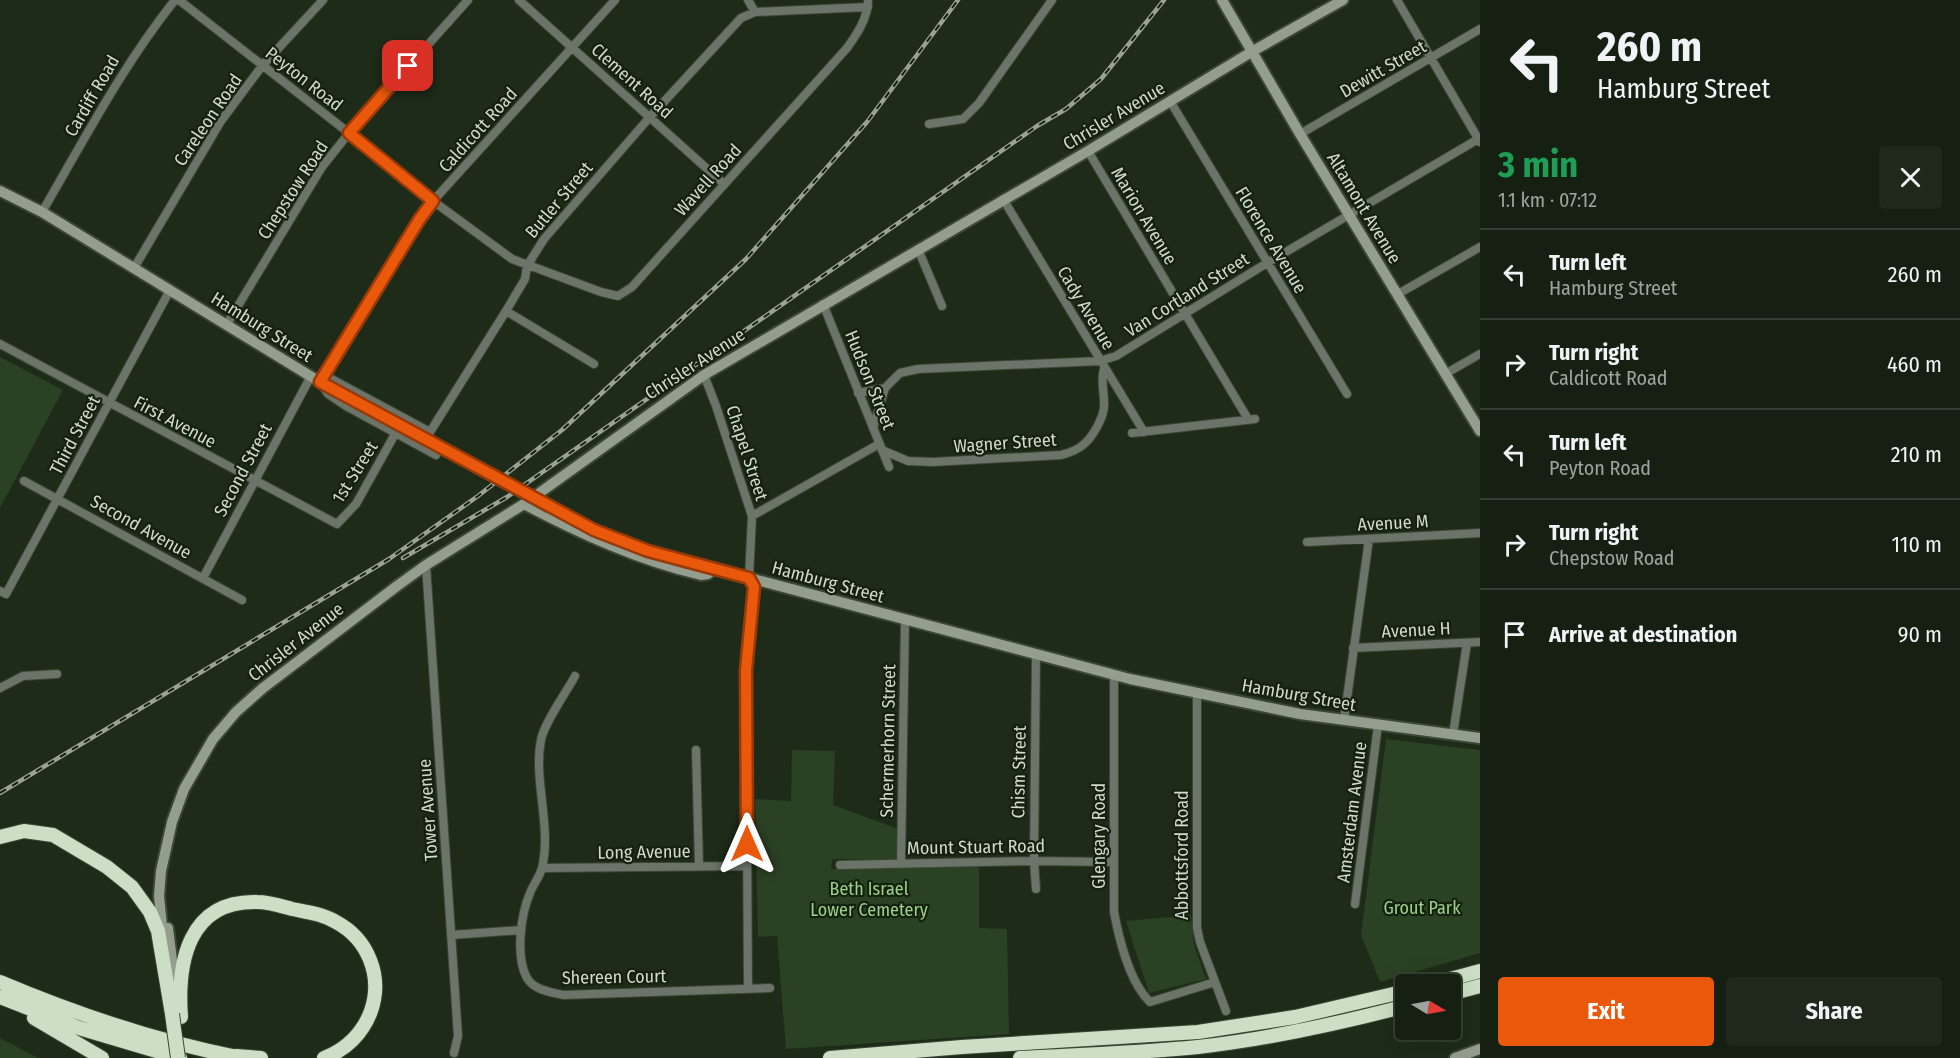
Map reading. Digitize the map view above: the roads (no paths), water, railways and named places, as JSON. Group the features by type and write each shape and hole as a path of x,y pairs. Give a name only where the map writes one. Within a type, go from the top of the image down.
{"highway":[{"path":"0,837 24,831 53,836 71,844 125,880 139,895 154,921 160,940 168,987 186,1058"},
{"path":"0,998 79,1028 179,1058 176,1016 183,957 195,932 210,917 236,904 257,902 335,921 358,939 369,956 375,977 372,1007 364,1025 345,1047 324,1058"},
{"path":"1461,976 1480,971"},
{"path":"0,974 54,1004"},
{"path":"0,982 54,1004 143,1033 238,1057 261,1058"},
{"path":"1461,991 1480,986"},
{"path":"830,1058 1214,1030 1319,1013 1395,994"},
{"path":"0,998 102,1058"},
{"path":"1020,1058 1224,1044 1322,1027 1395,1009"}],"main road":[{"name":"Altamont Avenue","path":"1222,0 1300,134 1480,431"},
{"name":"Chrisler Avenue","path":"168,987 159,896 163,859 172,822 184,789 201,755 224,725 263,688 426,565 524,504 704,375 1003,199 1088,152 1253,51 1343,0"},
{"name":"Hamburg Street","path":"0,191 42,212 318,378 483,470 594,530 648,551 1114,676 1297,713 1480,738"},
{"path":"524,504 591,538 641,558 701,575 708,574 713,569"},
{"name":"Chrisler Avenue","path":"163,859 176,1016"},
{"path":"1455,1058 1480,1050"}],"street":[{"name":"Peyton Road","path":"177,0 433,201 512,260 527,266"},
{"name":"Cardiff Road","path":"42,212 132,58 150,31 177,0"},
{"name":"Careleon Road","path":"134,268 221,121 262,66 323,0"},
{"name":"Chepstow Road","path":"227,324 322,167 349,133 468,0"},
{"name":"Clement Road","path":"519,0 724,184"},
{"name":"Caldicott Road","path":"318,378 433,201 615,0"},
{"path":"748,0 755,12 868,4"},
{"path":"929,123 963,119 979,103 1052,0"},
{"path":"1396,0 1480,139"},
{"name":"Wavell Road","path":"527,266 609,295 625,294 847,48 860,29 868,4"},
{"name":"Butler Street","path":"318,378 430,432 525,279 527,266 544,239 649,118 741,18 755,12"},
{"name":"Dewitt Street","path":"1300,134 1480,29"},
{"name":"Florence Avenue","path":"1170,101 1347,394"},
{"name":"Van Cortland Street","path":"858,393 885,388 900,373 918,369 1102,365 1267,263 1480,139"},
{"name":"Marion Avenue","path":"1088,152 1251,419 1144,432"},
{"name":"Cady Avenue","path":"1003,199 1144,432"},
{"path":"1398,294 1480,247"},
{"path":"918,249 942,306"},
{"name":"Third Street","path":"3,592 58,499 170,290"},
{"name":"Hudson Street","path":"823,304 890,467"},
{"path":"506,310 594,364"},
{"name":"First Avenue","path":"0,344 337,524"},
{"path":"1445,374 1480,354"},
{"name":"Wagner Street","path":"881,447 908,461 933,462 1071,453 1084,445 1101,418 1104,408 1102,365"},
{"name":"Chapel Street","path":"704,375 752,516 749,578 754,587 746,670 748,988"},
{"path":"318,378 328,394 436,456"},
{"name":"Second Street","path":"203,578 254,480 318,378"},
{"path":"873,428 885,388"},
{"path":"1132,434 1144,432"},
{"name":"1st Street","path":"337,524 357,504 395,434"},
{"path":"752,516 881,447"},
{"name":"Second Avenue","path":"24,481 242,600"},
{"name":"Avenue M","path":"1307,542 1480,533"},
{"path":"1344,720 1369,539"},
{"name":"Tower Avenue","path":"426,565 458,1036 454,1053"},
{"name":"Schermerhorn Street","path":"901,863 905,620"},
{"name":"Avenue H","path":"1353,648 1480,642"},
{"path":"1453,734 1467,643"},
{"name":"Chism Street","path":"1036,655 1034,861 1036,889"},
{"path":"0,688 23,676 57,674"},
{"name":"Shereen Court","path":"575,676 541,739 539,762 545,823 542,868 530,894 520,930 527,978 540,989 563,994 770,988"},
{"name":"Glengary Road","path":"1114,676 1113,862 1114,912 1118,935 1140,993 1150,1002 1215,982"},
{"name":"Abbottsford Road","path":"1197,693 1197,928 1226,1011"},
{"name":"Amsterdam Avenue","path":"1355,904 1378,725"},
{"path":"696,750 699,866"},
{"name":"Mount Stuart Road","path":"840,865 1034,861 1113,862"},
{"name":"Long Avenue","path":"542,868 747,866"},
{"path":"451,935 520,930"}],"railway":[{"path":"0,793 389,559 478,496 562,430 746,259 867,122 958,0"},
{"path":"403,558 507,497 1037,126 1066,109 1101,79 1164,0"}],"park label":[{"name":"Beth Israel Lower Cemetery","path":"869,899"},
{"name":"Grout Park","path":"1422,908"}]}
